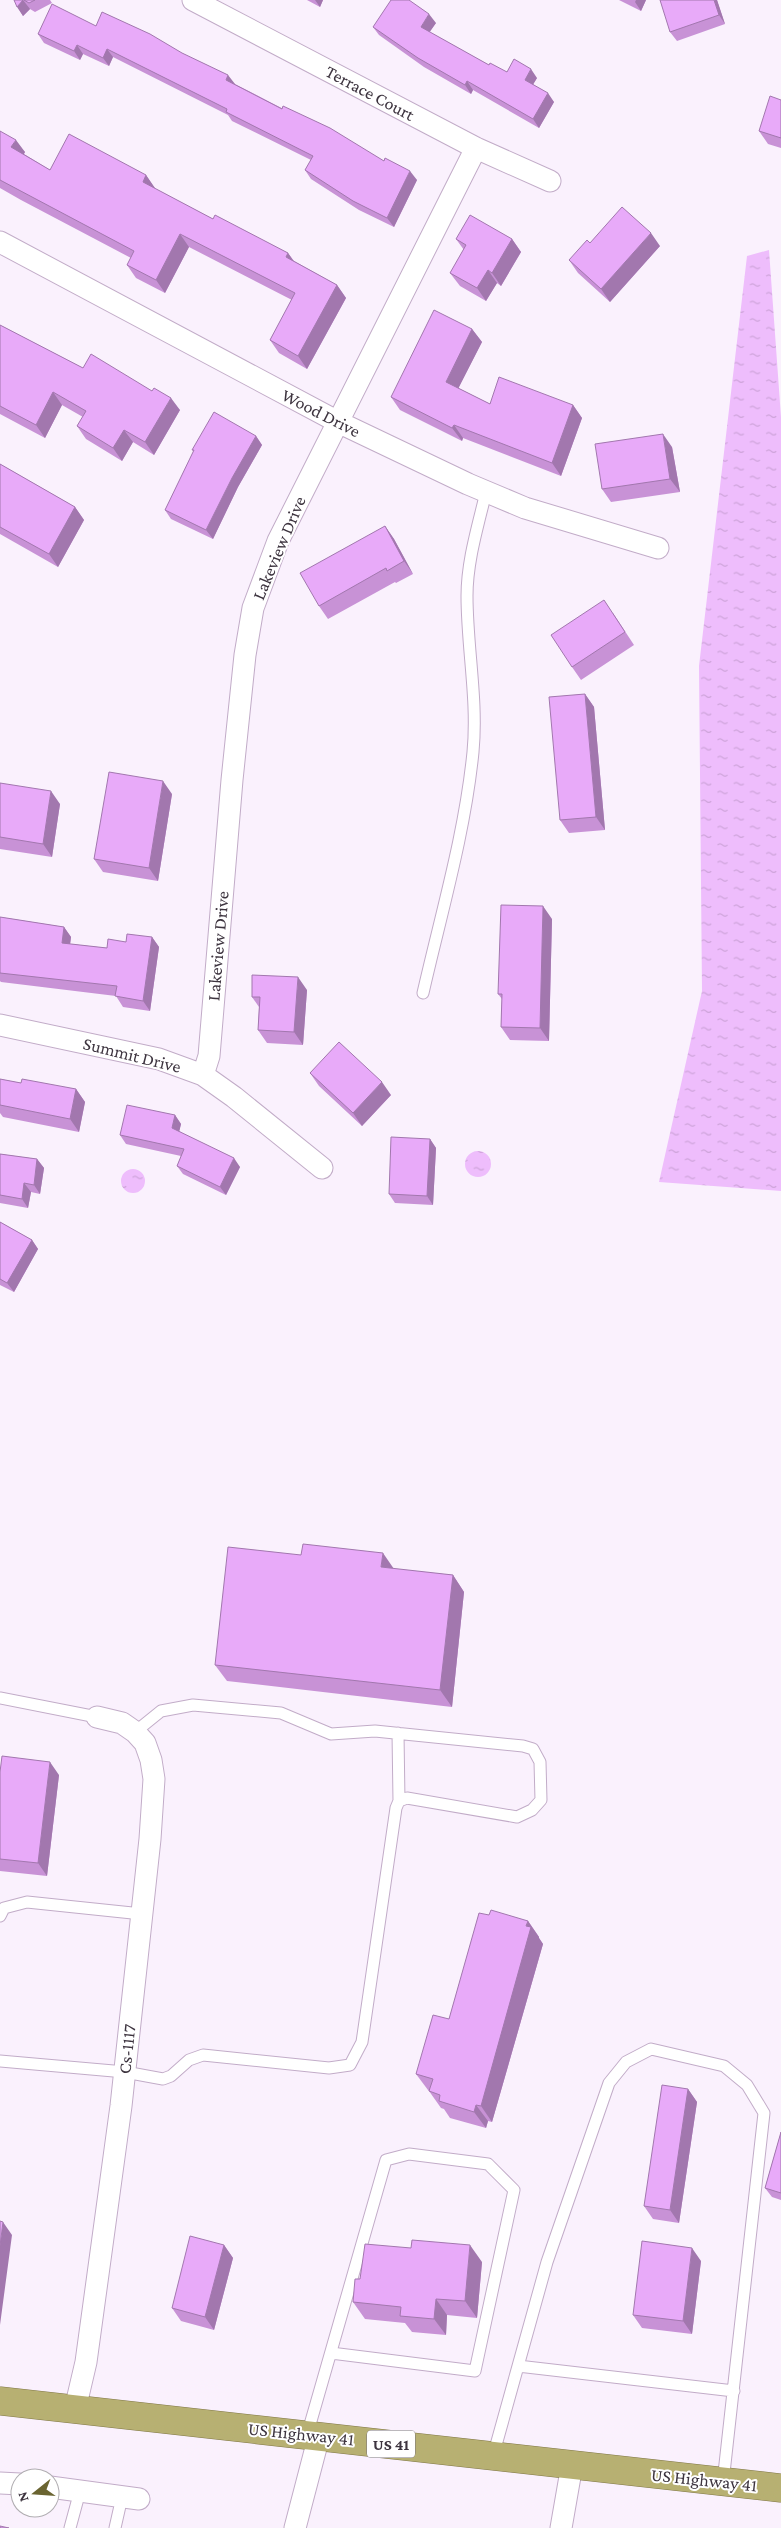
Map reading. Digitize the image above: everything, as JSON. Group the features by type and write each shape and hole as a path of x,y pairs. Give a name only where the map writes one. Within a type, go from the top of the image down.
{"highway":[{"name":"US Highway 41","path":"0,2401 781,2488"}],"street":[{"name":"Terrace Court","path":"193,0 476,148 550,180"},
{"name":"Lakeview Drive","path":"203,1075 209,1056 234,760 245,655 253,608 278,541 476,148"},
{"name":"Wood Drive","path":"0,242 338,422 486,492 525,508 658,548"},
{"name":"Summit Drive","path":"0,1025 159,1059 203,1075 234,1097 322,1168"},
{"path":"97,1717 122,1723 135,1732"},
{"name":"Cs-1117","path":"75,2409 86,2362 125,2072 154,1779 151,1760 144,1743 135,1732"},
{"path":"294,2528 313,2436"},
{"path":"561,2528 572,2465"},
{"path":"60,2488 130,2498"}],"lane":[{"path":"423,993 465,809 473,750 473,696 467,594 473,547 486,492"},
{"path":"0,1698 97,1717"},
{"path":"135,1732 161,1711 193,1705 281,1713 331,1734 376,1731 533,1749 540,1762 541,1800 532,1810 517,1817 407,1798 399,1801"},
{"path":"0,2061 125,2072 163,2079 171,2076 189,2060 203,2056 329,2068 350,2065 362,2042 394,1818 399,1801 398,1733"},
{"path":"0,1916 4,1908 28,1902 142,1914"},
{"path":"494,2456 547,2262 609,2083 626,2062 651,2049 724,2066 746,2085 764,2113 723,2482"},
{"path":"313,2436 331,2353 386,2160 409,2154 488,2164 514,2190 475,2371 331,2353"},
{"path":"518,2366 734,2391"},
{"path":"70,2528 80,2491"},
{"path":"115,2528 130,2498"}],"water":[{"path":"769,250 781,417 781,1191 659,1182 702,991 699,666 747,256"},
{"path":"478,1151 487,1155 491,1164 487,1173 478,1177 469,1173 465,1164 469,1155"},
{"path":"133,1169 142,1172 145,1181 142,1190 133,1193 124,1190 121,1181 124,1172"}],"building":[{"path":"14,0 23,0 17,7"},
{"path":"24,0 35,0 29,3"},
{"path":"391,0 409,0 429,14 421,27 489,65 490,63 507,72 514,59 531,69 525,80 548,93 533,119 467,81 465,85 418,58 373,27"},
{"path":"660,0 714,0 719,15 670,32"},
{"path":"52,4 96,26 102,12 150,34 182,53 228,75 226,80 282,109 283,106 330,128 384,161 385,158 410,171 387,218 353,201 305,170 313,156 226,112 227,109 107,49 103,58 77,45 74,51 38,34"},
{"path":"770,96 781,100 781,138 759,131"},
{"path":"0,131 16,140 11,147 50,170 69,134 146,175 143,182 213,219 215,215 288,253 286,257 337,285 298,356 270,340 295,293 180,234 156,280 127,265 134,251 0,180"},
{"path":"622,207 651,233 601,289 569,260 587,240 590,243"},
{"path":"470,215 512,239 492,273 488,270 477,288 450,273 466,245 456,239"},
{"path":"434,310 472,329 446,382 490,404 499,377 573,405 552,463 454,425 452,428 391,397"},
{"path":"0,325 83,368 91,354 152,391 154,388 171,398 145,442 124,430 113,448 77,426 86,411 53,392 36,425 0,406"},
{"path":"214,412 256,436 206,530 165,510 194,450 192,450"},
{"path":"663,434 670,479 602,489 595,444"},
{"path":"0,464 75,507 49,554 0,527"},
{"path":"385,526 404,561 387,571 386,568 319,606 300,573"},
{"path":"604,600 625,632 572,667 551,635"},
{"path":"585,694 596,817 560,820 549,697"},
{"path":"109,772 163,781 149,868 94,859"},
{"path":"0,783 51,791 43,844 0,837"},
{"path":"501,905 543,906 540,1028 501,1027 502,994 498,994"},
{"path":"0,917 64,927 62,943 107,948 108,939 126,942 127,934 152,937 143,1001 115,996 117,986 0,973"},
{"path":"252,975 298,977 294,1032 258,1030 260,997 252,997"},
{"path":"339,1042 382,1082 353,1113 310,1073"},
{"path":"0,1079 21,1083 22,1079 76,1089 70,1119 0,1105"},
{"path":"127,1105 175,1115 172,1128 234,1158 220,1187 177,1166 184,1149 120,1135"},
{"path":"391,1137 430,1139 427,1196 389,1194"},
{"path":"0,1154 37,1159 34,1185 24,1183 22,1199 0,1195"},
{"path":"0,1222 32,1240 7,1283 0,1279"},
{"path":"303,1544 383,1553 381,1567 453,1575 440,1690 215,1665 228,1547 301,1555"},
{"path":"2,1756 50,1762 38,1863 0,1859 0,1772"},
{"path":"491,1910 528,1921 526,1926 531,1927 481,2106 476,2105 474,2112 439,2101 440,2095 429,2091 433,2079 416,2074 433,2015 449,2019 479,1913 489,1915"},
{"path":"662,2085 688,2089 670,2210 644,2206"},
{"path":"781,2132 781,2193 765,2188"},
{"path":"0,2221 3,2222 0,2246"},
{"path":"190,2236 224,2245 205,2317 172,2308"},
{"path":"412,2240 470,2245 465,2301 436,2299 434,2319 400,2316 401,2307 353,2302 355,2279 360,2279 365,2244 411,2248"},
{"path":"642,2241 692,2248 683,2321 633,2315"}]}
